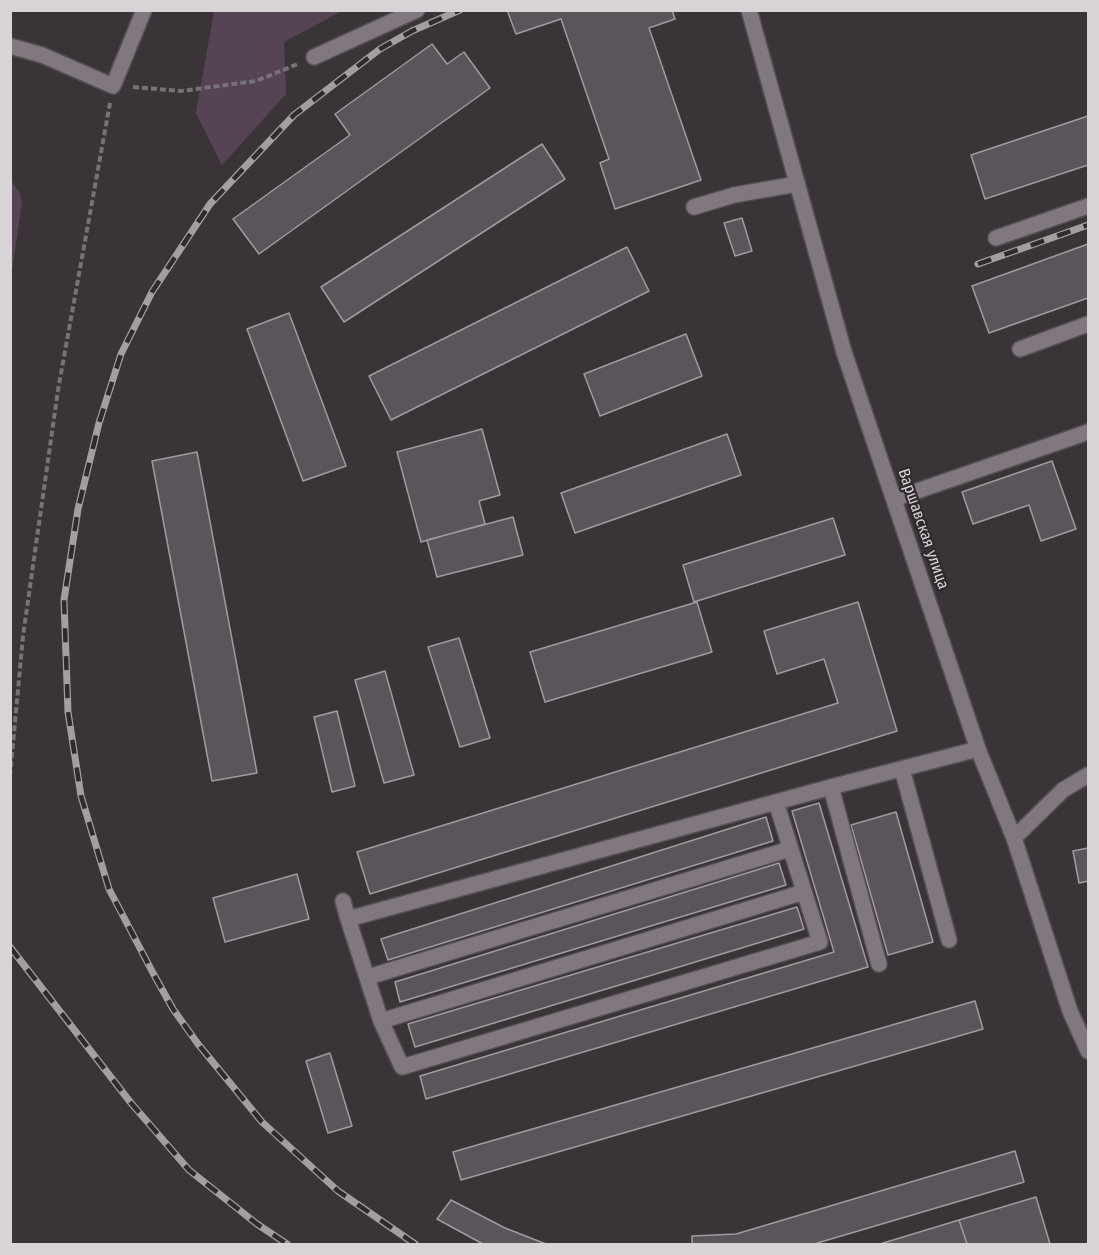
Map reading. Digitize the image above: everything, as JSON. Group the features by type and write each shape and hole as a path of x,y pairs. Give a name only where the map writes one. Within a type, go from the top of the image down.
{"street":[{"path":"10,46 42,55 113,86 144,10"},
{"path":"314,57 417,10"},
{"name":"Варшавская улица","path":"749,10 844,352 978,749 1014,838 1070,1011 1089,1051"},
{"path":"694,207 734,195 797,184"},
{"path":"996,238 1089,206"},
{"path":"1020,349 1089,324"},
{"path":"894,499 1089,432"},
{"path":"348,919 978,749"},
{"path":"902,769 948,940"},
{"path":"1014,838 1063,790 1089,775"},
{"path":"831,787 879,964"},
{"path":"343,901 369,977 381,1021 402,1066 820,942 776,802"},
{"path":"369,977 790,849"},
{"path":"381,1021 804,892"}],"path":[{"path":"10,776 23,636 58,390 113,86 181,91 256,81 314,57"}],"shaded area":[{"path":"214,11 342,11 284,42 286,94 222,165 196,113"},
{"path":"11,180 20,193 22,202 11,278"}],"building":[{"path":"507,10 672,10 675,19 649,28 701,180 615,209 600,163 609,159 561,19 516,34"},
{"path":"432,44 447,64 464,52 490,88 259,254 233,219 350,135 335,114"},
{"path":"1088,116 1088,165 985,199 971,155"},
{"path":"542,144 565,179 344,322 321,287"},
{"path":"742,218 752,251 735,256 724,223"},
{"path":"1088,244 1088,298 989,333 972,286"},
{"path":"627,247 649,291 391,420 369,376"},
{"path":"289,313 346,466 303,481 247,329"},
{"path":"686,334 702,376 600,416 584,374"},
{"path":"482,429 500,495 479,501 485,524 421,542 397,452"},
{"path":"727,434 741,475 575,533 561,493"},
{"path":"197,452 257,773 212,781 152,461"},
{"path":"1052,461 1076,529 1041,541 1029,505 973,524 962,492"},
{"path":"513,517 523,555 437,577 427,540"},
{"path":"833,518 845,555 694,602 683,565"},
{"path":"697,602 712,652 545,702 530,652"},
{"path":"858,602 897,731 370,894 357,852 838,703 824,659 777,674 764,631"},
{"path":"459,638 490,738 460,747 428,647"},
{"path":"385,671 414,775 384,783 355,680"},
{"path":"337,711 355,786 332,792 314,717"},
{"path":"819,803 868,967 426,1099 420,1076 834,952 792,811"},
{"path":"896,812 933,942 888,955 851,825"},
{"path":"766,817 773,841 388,960 381,939"},
{"path":"1088,848 1088,881 1079,883 1073,851"},
{"path":"779,863 786,885 400,1002 395,982"},
{"path":"297,874 309,919 225,942 213,898"},
{"path":"797,907 804,929 415,1047 408,1024"},
{"path":"975,1001 983,1029 461,1180 453,1152"},
{"path":"330,1053 352,1126 328,1133 306,1061"},
{"path":"1015,1151 1024,1182 814,1244 692,1244 692,1236 736,1234"},
{"path":"1036,1197 1050,1244 967,1244 959,1220"},
{"path":"451,1200 505,1228 546,1244 483,1244 437,1219"},
{"path":"959,1220 967,1244 880,1244"}],"railway":[{"path":"415,1244 338,1191 262,1122 198,1044 173,1009 153,973 109,889 81,796 68,712 64,600 78,509 99,423 121,354 152,292 210,204 294,115 380,49 412,31 460,10"},
{"path":"978,264 1088,225"},
{"path":"10,947 131,1103 189,1170 257,1224 287,1244"}]}
